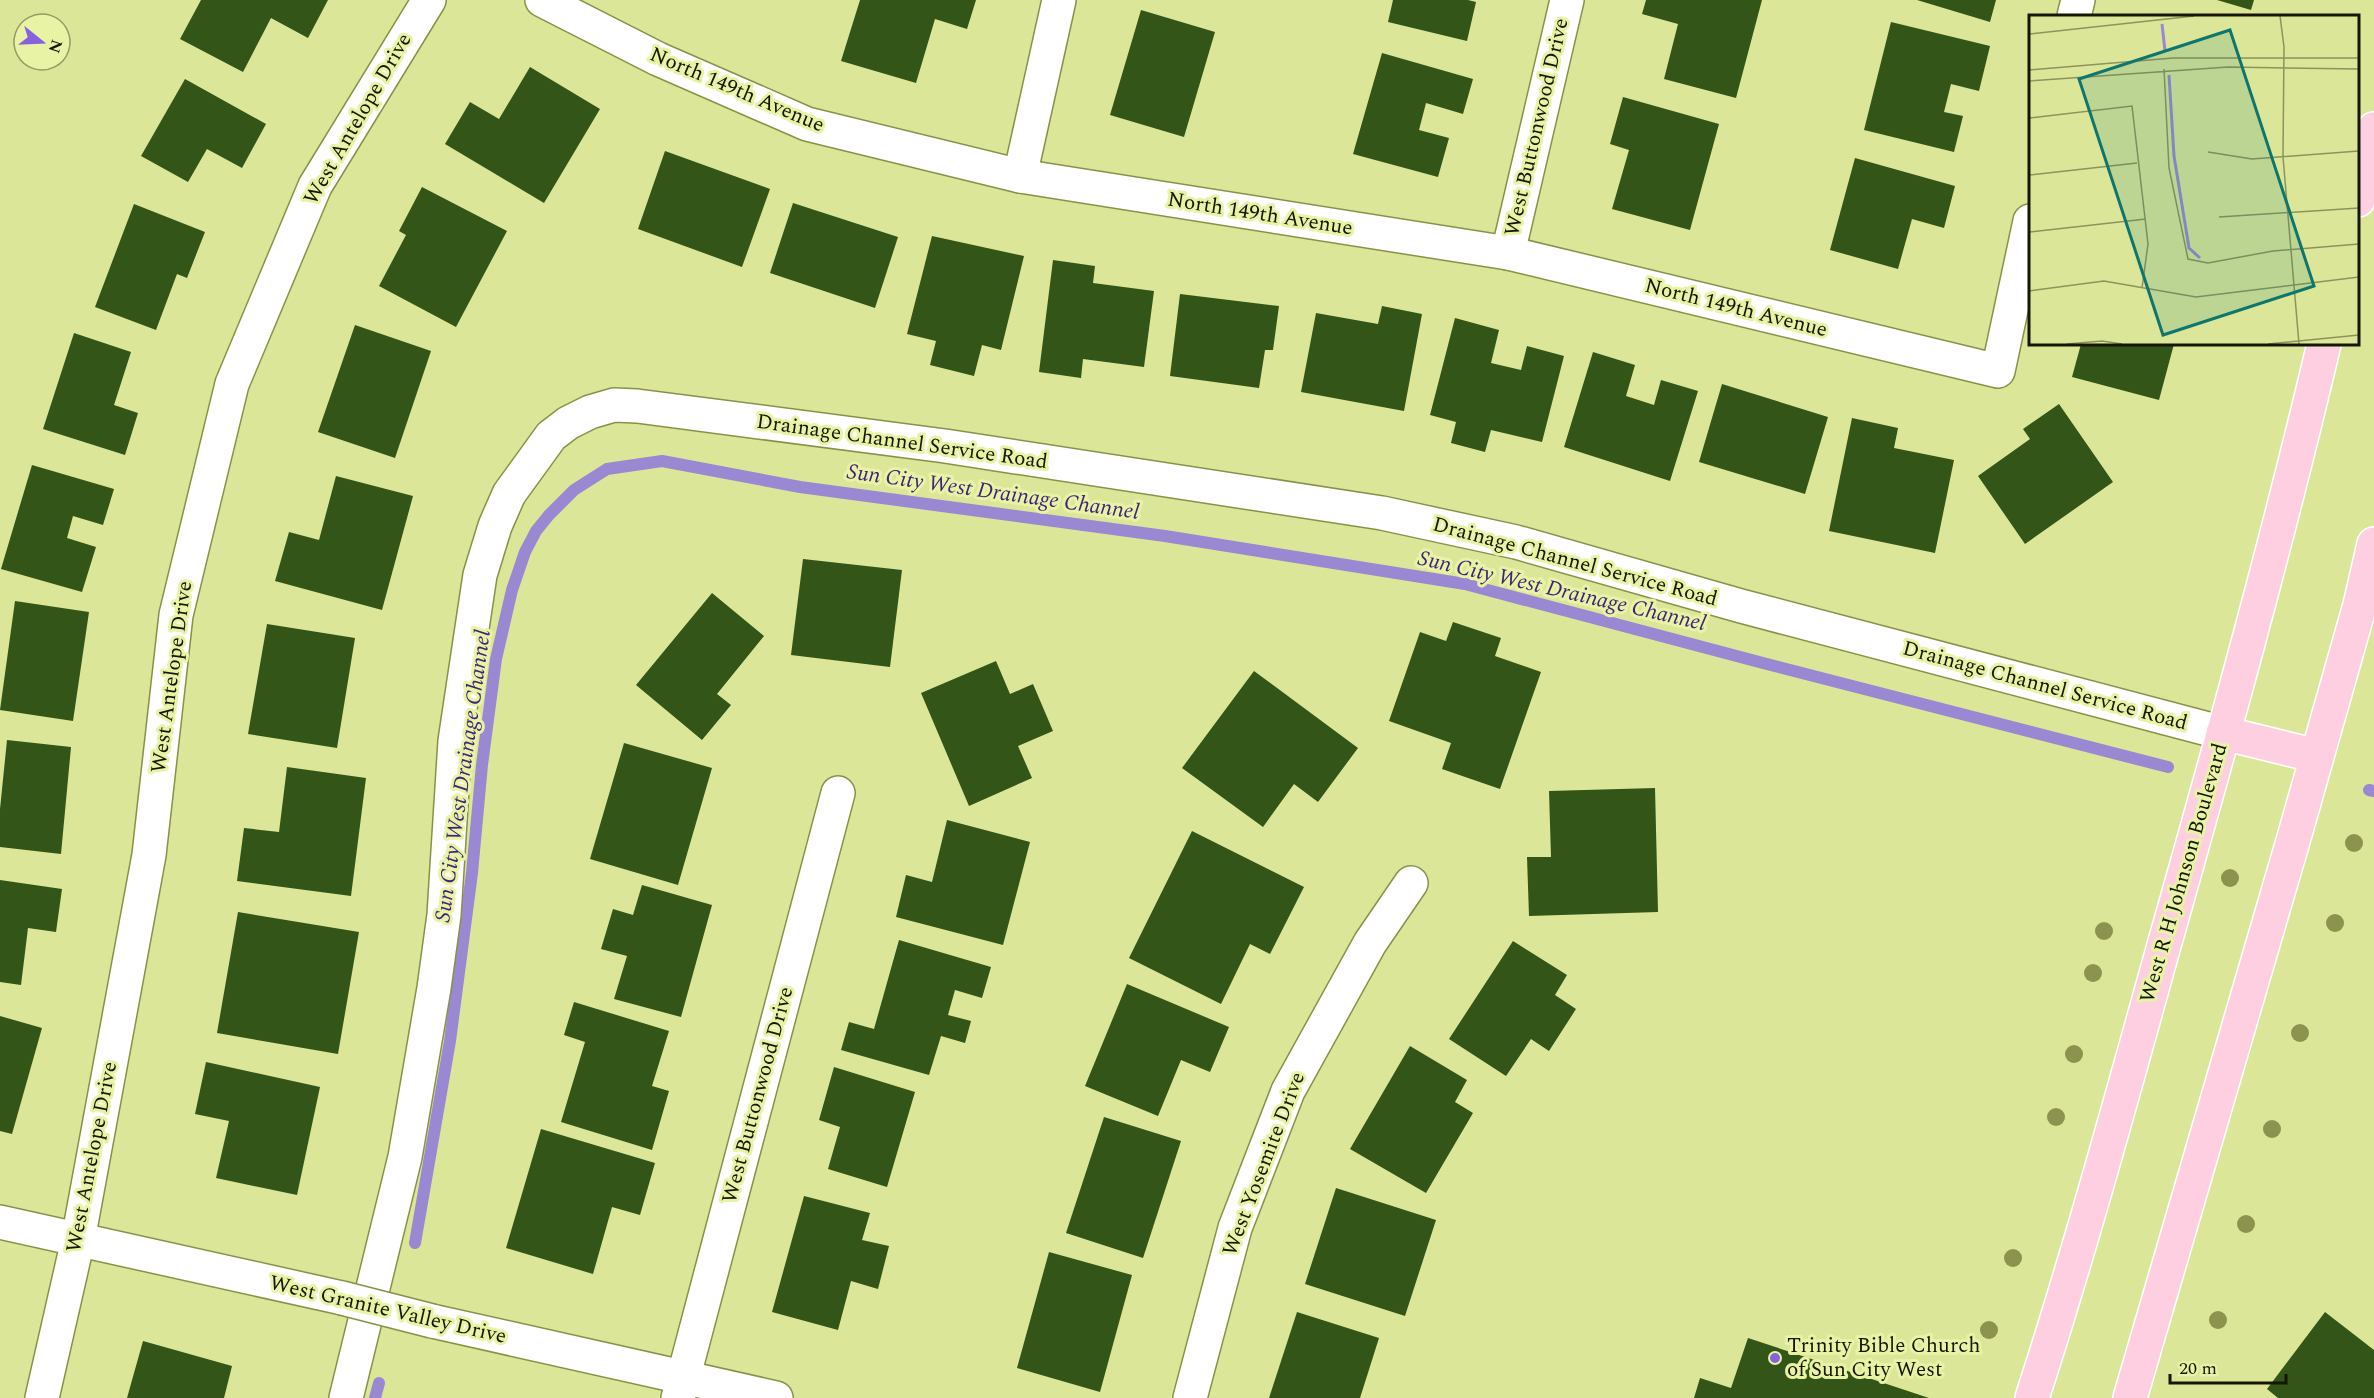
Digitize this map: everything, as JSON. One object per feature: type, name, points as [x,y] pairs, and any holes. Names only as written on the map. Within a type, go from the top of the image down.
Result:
[{"type":"main road","points":[[2359,196],[2374,129]]},
{"type":"main road","name":"West R H Johnson Boulevard","points":[[2031,1398],[2073,1268],[2223,733],[2289,491],[2324,345]]},
{"type":"main road","points":[[2130,1398],[2317,756],[2360,605],[2374,544]]},
{"type":"main road","points":[[2223,733],[2317,756]]},
{"type":"street","name":"West Antelope Drive","points":[[42,1398],[78,1240],[148,855],[176,615],[232,384],[315,186],[429,0]]},
{"type":"street","name":"North 149th Avenue","points":[[542,0],[658,59],[807,124],[1020,176],[1508,253],[1998,371],[2029,229]]},
{"type":"street","points":[[1020,176],[1059,0]]},
{"type":"street","name":"West Buttonwood Drive","points":[[1508,253],[1567,0]]},
{"type":"street","points":[[2074,15],[2078,0]]},
{"type":"street","name":"Drainage Channel Service Road","points":[[346,1398],[405,1157],[432,998],[444,915],[455,741],[480,575],[495,526],[509,494],[551,436],[568,423],[590,412],[614,405],[661,409],[957,448],[1382,513],[1516,542],[1741,606],[2223,733]]},
{"type":"street","name":"West Buttonwood Drive","points":[[681,1387],[838,793]]},
{"type":"street","name":"West Yosemite Drive","points":[[1190,1398],[1234,1227],[1288,1091],[1370,943],[1411,883]]},
{"type":"street","name":"West Granite Valley Drive","points":[[0,1222],[342,1298],[681,1387],[776,1398]]},
{"type":"building","points":[[201,0],[328,0],[308,38],[271,18],[243,72],[180,39]]},
{"type":"building","points":[[860,0],[976,0],[967,29],[935,19],[916,83],[841,61]]},
{"type":"building","points":[[1393,0],[1468,0],[1476,2],[1467,41],[1388,22]]},
{"type":"building","points":[[1646,0],[1762,0],[1736,98],[1664,79],[1678,24],[1642,14]]},
{"type":"building","points":[[1917,0],[1996,0],[1990,22]]},
{"type":"building","points":[[2217,0],[2254,0],[2251,10]]},
{"type":"building","points":[[1141,10],[1215,32],[1184,137],[1110,115]]},
{"type":"building","points":[[1891,22],[1990,46],[1979,91],[1951,84],[1944,112],[1963,116],[1954,152],[1864,130]]},
{"type":"building","points":[[1382,53],[1473,79],[1463,114],[1426,103],[1419,130],[1449,138],[1438,177],[1353,154]]},
{"type":"building","points":[[530,67],[600,109],[544,203],[445,144],[470,102],[499,119]]},
{"type":"building","points":[[185,79],[266,124],[242,168],[207,149],[188,182],[141,156]]},
{"type":"building","points":[[1623,97],[1719,124],[1690,230],[1612,209],[1629,150],[1610,144]]},
{"type":"building","points":[[665,151],[770,189],[742,267],[638,229]]},
{"type":"building","points":[[1855,158],[1955,186],[1944,228],[1912,219],[1898,269],[1830,250]]},
{"type":"building","points":[[422,187],[507,231],[456,327],[379,286],[406,235],[399,231]]},
{"type":"building","points":[[793,203],[898,237],[875,308],[770,273]]},
{"type":"building","points":[[134,204],[205,232],[187,278],[177,274],[156,330],[95,307]]},
{"type":"building","points":[[932,236],[1024,256],[1001,350],[982,345],[974,376],[930,365],[936,341],[907,334]]},
{"type":"building","points":[[1053,260],[1095,266],[1093,283],[1154,291],[1144,367],[1083,359],[1081,378],[1039,372]]},
{"type":"building","points":[[1180,294],[1279,306],[1273,350],[1265,350],[1259,388],[1170,376]]},
{"type":"building","points":[[1382,306],[1422,314],[1404,411],[1301,392],[1316,313],[1378,324]]},
{"type":"building","points":[[1455,318],[1499,330],[1491,363],[1521,370],[1527,346],[1564,356],[1542,442],[1491,430],[1485,452],[1451,443],[1456,422],[1430,415]]},
{"type":"building","points":[[355,325],[431,351],[395,458],[318,432]]},
{"type":"building","points":[[74,333],[131,352],[114,405],[138,413],[125,455],[43,429]]},
{"type":"building","points":[[2081,345],[2174,345],[2159,400],[2072,377]]},
{"type":"building","points":[[1593,352],[1635,365],[1626,396],[1654,405],[1661,380],[1698,391],[1670,481],[1564,447]]},
{"type":"building","points":[[1722,384],[1828,417],[1805,494],[1699,462]]},
{"type":"building","points":[[2059,404],[2113,482],[2025,544],[1978,476],[2030,439],[2023,429]]},
{"type":"building","points":[[1852,418],[1898,428],[1894,448],[1954,460],[1935,553],[1829,531]]},
{"type":"building","points":[[32,465],[114,489],[103,525],[73,516],[67,538],[96,547],[82,592],[1,569]]},
{"type":"building","points":[[336,476],[413,496],[382,610],[275,581],[289,532],[319,540]]},
{"type":"building","points":[[803,559],[902,570],[890,667],[791,655]]},
{"type":"building","points":[[712,593],[764,636],[717,694],[731,705],[702,740],[636,685]]},
{"type":"building","points":[[15,601],[89,612],[73,721],[0,710]]},
{"type":"building","points":[[1453,622],[1501,638],[1495,656],[1541,672],[1500,789],[1442,769],[1451,743],[1389,721],[1420,632],[1446,641]]},
{"type":"building","points":[[267,624],[355,638],[337,748],[248,734]]},
{"type":"building","points":[[996,661],[1010,694],[1033,684],[1053,731],[1018,746],[1032,778],[969,806],[921,693]]},
{"type":"building","points":[[1254,671],[1358,748],[1318,802],[1294,784],[1263,827],[1182,768]]},
{"type":"building","points":[[7,740],[71,747],[61,854],[0,847],[0,809]]},
{"type":"building","points":[[624,743],[712,768],[678,885],[590,859]]},
{"type":"building","points":[[287,767],[366,778],[351,896],[237,881],[244,828],[279,832]]},
{"type":"building","points":[[1655,788],[1658,912],[1529,916],[1527,857],[1551,857],[1549,791]]},
{"type":"building","points":[[947,820],[1030,842],[1003,945],[896,917],[906,875],[932,882]]},
{"type":"building","points":[[1192,831],[1304,887],[1270,954],[1250,944],[1221,1004],[1129,958]]},
{"type":"building","points":[[0,880],[62,889],[56,932],[28,928],[21,985],[0,982]]},
{"type":"building","points":[[642,885],[712,905],[681,1017],[614,999],[627,956],[601,949],[613,909],[633,915]]},
{"type":"building","points":[[238,912],[359,932],[338,1054],[217,1033]]},
{"type":"building","points":[[899,940],[991,967],[982,998],[955,990],[948,1015],[971,1021],[965,1043],[941,1036],[929,1075],[841,1050],[849,1022],[874,1029]]},
{"type":"building","points":[[1513,941],[1567,975],[1555,995],[1576,1009],[1549,1051],[1531,1039],[1506,1076],[1449,1039]]},
{"type":"building","points":[[1127,984],[1229,1027],[1210,1072],[1181,1060],[1158,1116],[1085,1086]]},
{"type":"building","points":[[574,1002],[669,1031],[652,1086],[669,1091],[652,1150],[561,1122],[585,1042],[564,1035]]},
{"type":"building","points":[[0,1016],[42,1028],[12,1134],[0,1131]]},
{"type":"building","points":[[1410,1046],[1467,1080],[1455,1102],[1473,1113],[1426,1193],[1350,1149]]},
{"type":"building","points":[[206,1062],[320,1087],[297,1195],[216,1178],[229,1121],[195,1114]]},
{"type":"building","points":[[834,1067],[915,1092],[887,1187],[828,1169],[840,1127],[819,1120]]},
{"type":"building","points":[[1104,1117],[1181,1141],[1143,1258],[1066,1233]]},
{"type":"building","points":[[541,1129],[655,1163],[640,1215],[612,1207],[593,1274],[506,1248]]},
{"type":"building","points":[[1336,1188],[1436,1220],[1405,1316],[1305,1284]]},
{"type":"building","points":[[804,1196],[870,1213],[862,1240],[889,1246],[878,1289],[851,1281],[838,1330],[772,1312]]},
{"type":"building","points":[[1049,1252],[1132,1275],[1100,1392],[1017,1368]]},
{"type":"building","points":[[1297,1312],[1379,1338],[1360,1398],[1269,1398]]},
{"type":"building","points":[[2325,1312],[2374,1350],[2374,1398],[2278,1398],[2267,1389]]},
{"type":"building","name":"Trinity Bible Church of Sun City West","points":[[1748,1338],[1929,1398],[1694,1398],[1700,1378],[1731,1388]]},
{"type":"building","points":[[143,1341],[232,1366],[224,1398],[127,1398]]},
{"type":"waterway","name":"Sun City West Drainage Channel","points":[[415,1243],[450,1041],[496,659],[512,590],[525,552],[536,531],[574,490],[607,469],[662,461],[800,487],[1165,536],[1465,584],[2168,767]]},
{"type":"waterway","points":[[2369,790],[2374,791]]},
{"type":"waterway","name":"Sun City West Drainage Channel","points":[[375,1398],[379,1383]]},
{"type":"place","name":"Trinity Bible Church of Sun City West","points":[[1775,1358]]}]
